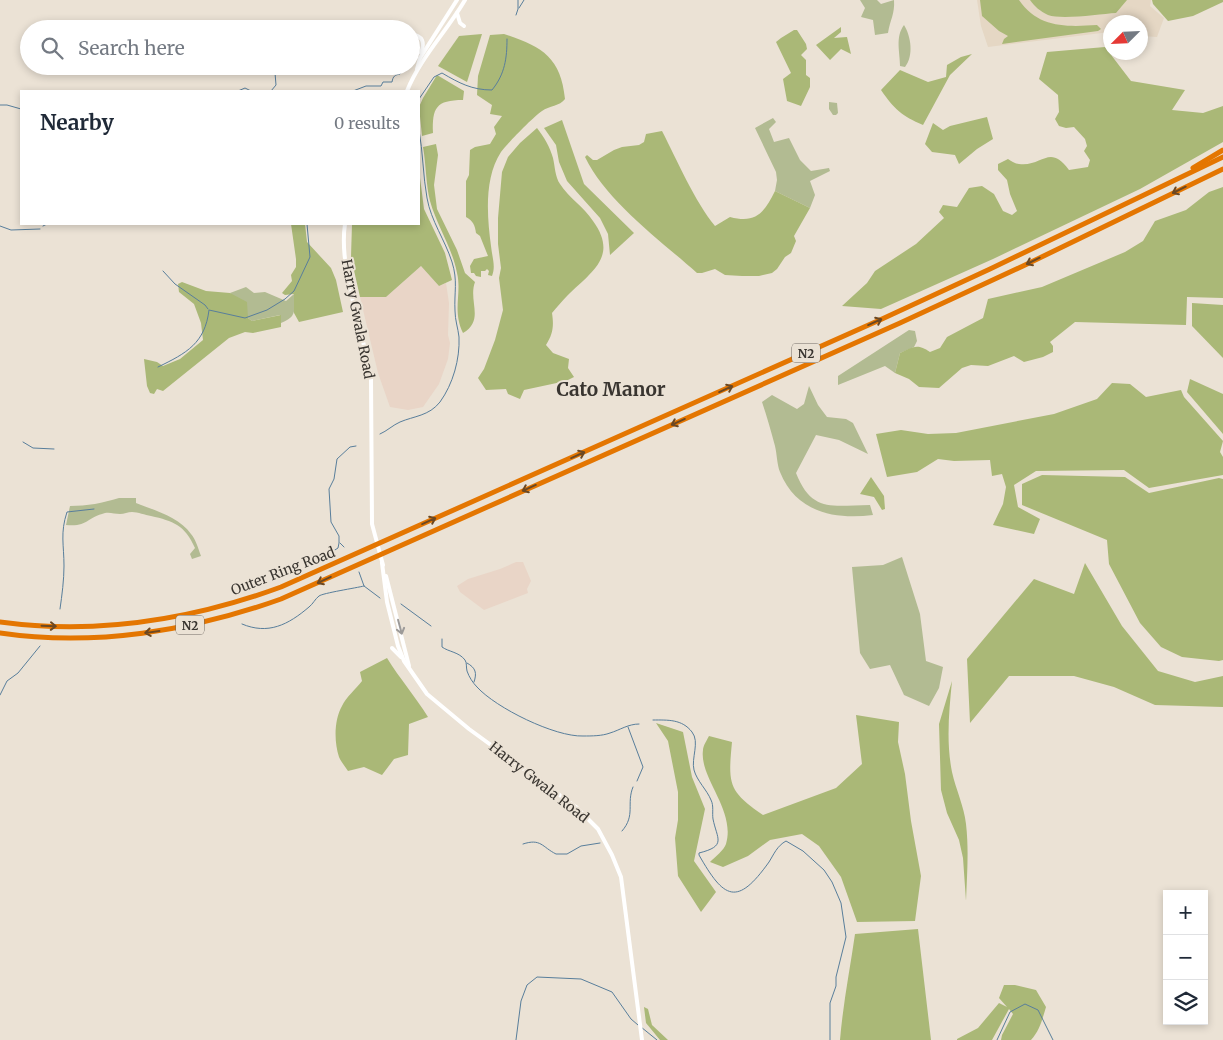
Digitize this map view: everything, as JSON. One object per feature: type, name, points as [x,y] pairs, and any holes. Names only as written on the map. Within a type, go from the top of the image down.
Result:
[{"type":"highway","points":[[1174,180],[1223,150]]},
{"type":"highway","name":"N2","points":[[1174,180],[1223,157]]},
{"type":"highway","name":"N2","points":[[0,633],[51,637],[99,637],[147,632],[233,615],[281,599],[909,319],[1223,169]]},
{"type":"highway","name":"Outer Ring Road","points":[[0,622],[54,626],[106,626],[191,614],[251,598],[281,587],[882,319],[1174,180]]},
{"type":"main road","points":[[420,58],[457,0]]},
{"type":"main road","points":[[420,68],[464,0]]},
{"type":"main road","points":[[457,13],[460,23],[464,26]]},
{"type":"main road","points":[[420,37],[424,44],[420,58]]},
{"type":"main road","points":[[408,90],[415,75]]},
{"type":"main road","name":"Harry Gwala Road","points":[[345,225],[346,264],[368,356],[371,379],[372,524],[410,668]]},
{"type":"main road","name":"Harry Gwala Road","points":[[382,563],[387,602],[398,646],[404,661],[427,694],[448,712],[576,807],[598,829],[621,877],[642,1040]]},
{"type":"main road","points":[[392,648],[404,661]]},
{"type":"shaded area","points":[[977,0],[1151,0],[1150,6],[1164,18],[1157,37],[1148,36],[1148,15],[1103,15],[1103,33],[988,47],[981,26]]},
{"type":"shaded area","points":[[421,266],[439,286],[446,283],[449,303],[448,335],[450,343],[448,359],[439,384],[423,407],[408,410],[390,407],[378,373],[360,297],[386,297]]},
{"type":"shaded area","points":[[516,562],[523,562],[531,581],[527,589],[528,593],[484,610],[460,592],[457,586],[468,579]]},
{"type":"green space","points":[[860,0],[877,0],[881,4],[894,0],[888,33],[875,35],[873,20],[861,17],[865,8]]},
{"type":"green space","points":[[980,0],[1019,0],[1035,16],[1044,21],[1074,26],[1097,25],[1101,29],[1098,31],[1002,44],[1008,36],[999,31],[982,16]]},
{"type":"green space","points":[[1030,0],[1127,0],[1116,13],[1062,17],[1048,15],[1038,9]]},
{"type":"green space","points":[[1152,0],[1223,0],[1223,2],[1193,16],[1168,21],[1153,4]]},
{"type":"green space","points":[[904,25],[910,46],[910,57],[905,67],[900,66],[899,45],[901,30]]},
{"type":"green space","points":[[841,27],[841,32],[834,38],[847,37],[851,54],[841,49],[830,60],[816,45]]},
{"type":"green space","points":[[797,30],[806,44],[807,49],[801,55],[806,60],[806,75],[810,78],[810,87],[801,106],[787,101],[783,79],[791,73],[776,42]]},
{"type":"green space","points":[[482,34],[467,82],[438,66],[459,36]]},
{"type":"green space","points":[[504,34],[529,43],[547,55],[559,73],[565,99],[542,111],[533,119],[504,148],[496,162],[489,185],[488,198],[488,222],[494,269],[492,276],[488,275],[489,271],[487,269],[481,271],[481,277],[471,273],[470,266],[474,259],[488,256],[480,236],[466,217],[466,181],[469,175],[470,150],[490,144],[496,134],[494,127],[502,116],[490,114],[492,105],[477,95],[478,76],[490,35]]},
{"type":"green space","points":[[1103,47],[1103,60],[1115,60],[1131,81],[1185,90],[1172,110],[1203,113],[1223,106],[1223,142],[1140,189],[993,259],[881,309],[842,306],[867,283],[875,271],[916,244],[944,218],[939,212],[943,205],[957,207],[969,188],[982,186],[994,194],[1003,211],[1012,215],[1017,211],[1007,180],[998,170],[998,164],[1008,159],[1018,164],[1027,164],[1051,157],[1062,162],[1069,170],[1088,167],[1090,160],[1084,151],[1087,146],[1085,139],[1074,127],[1066,128],[1059,126],[1055,119],[1059,112],[1058,95],[1039,79],[1047,52]]},
{"type":"green space","points":[[972,54],[950,75],[923,125],[899,111],[881,90],[900,70],[928,82],[946,77],[947,65],[961,57]]},
{"type":"green space","points":[[437,75],[464,91],[463,100],[454,100],[441,104],[438,107],[433,117],[433,133],[422,136],[420,105]]},
{"type":"green space","points":[[829,102],[837,103],[838,113],[836,115],[833,115],[829,109]]},
{"type":"green space","points":[[987,117],[993,139],[959,164],[955,155],[932,152],[925,144],[933,123],[943,130],[950,126]]},
{"type":"green space","points":[[773,118],[776,122],[769,129],[774,142],[789,138],[800,160],[811,171],[829,168],[830,171],[810,181],[815,195],[810,208],[775,191],[776,172],[755,128]]},
{"type":"green space","points":[[562,120],[584,184],[634,233],[610,255],[608,234],[600,218],[567,181],[559,162],[556,145],[544,128]]},
{"type":"green space","points":[[537,128],[550,150],[558,181],[593,221],[600,234],[603,254],[593,271],[552,313],[552,330],[546,345],[553,353],[569,359],[568,368],[574,377],[566,381],[524,390],[520,399],[508,394],[506,389],[486,390],[478,378],[484,369],[495,340],[503,310],[499,278],[501,268],[498,244],[502,172],[508,157]]},
{"type":"green space","points":[[662,131],[693,193],[715,226],[730,217],[739,219],[753,218],[763,211],[775,191],[810,208],[794,236],[796,241],[791,253],[785,257],[777,269],[772,273],[759,276],[725,275],[715,269],[697,273],[620,204],[594,173],[585,157],[587,155],[593,160],[597,160],[622,147],[639,145],[644,142],[646,134]]},
{"type":"green space","points":[[436,144],[438,155],[434,185],[437,209],[457,250],[465,273],[475,282],[473,296],[475,316],[470,328],[463,333],[458,317],[458,281],[455,263],[433,210],[428,188],[423,147]]},
{"type":"green space","points":[[420,178],[424,209],[445,253],[452,280],[439,286],[421,266],[386,297],[360,297],[351,257],[352,225],[420,225]]},
{"type":"green space","points":[[1223,187],[1223,298],[1187,297],[1186,325],[1075,322],[1050,342],[1053,346],[1053,352],[1043,357],[1024,362],[1014,356],[988,366],[971,365],[962,368],[939,388],[919,387],[909,379],[895,373],[900,353],[915,347],[930,352],[940,348],[947,337],[983,318],[988,299],[1042,287],[1125,252],[1143,241],[1155,221],[1186,210],[1209,192]]},
{"type":"green space","points":[[291,225],[305,225],[307,242],[331,268],[336,280],[343,312],[299,322],[294,313],[294,294],[285,295],[282,293],[292,281],[291,275],[296,267]]},
{"type":"green space","points":[[182,282],[206,291],[230,293],[247,302],[248,318],[252,321],[281,315],[281,327],[253,333],[245,332],[229,338],[163,391],[157,389],[154,394],[150,393],[147,386],[144,359],[157,362],[163,366],[180,359],[203,340],[201,323],[194,304],[179,292],[178,284]]},
{"type":"green space","points":[[246,287],[254,293],[265,292],[286,301],[294,294],[293,315],[281,323],[280,315],[252,321],[230,293]]},
{"type":"green space","points":[[1192,303],[1223,305],[1223,358],[1192,326]]},
{"type":"green space","points":[[909,330],[915,331],[917,341],[914,347],[900,353],[895,373],[885,366],[838,385],[838,376]]},
{"type":"green space","points":[[1190,379],[1223,394],[1223,434],[1187,392]]},
{"type":"green space","points":[[1112,383],[1130,384],[1146,397],[1181,390],[1184,397],[1223,441],[1220,452],[1223,457],[1223,475],[1149,488],[1124,470],[1036,471],[1014,485],[1018,507],[1040,519],[1034,534],[993,525],[1003,504],[1006,487],[1002,474],[992,476],[990,460],[954,461],[938,459],[917,472],[887,477],[876,434],[901,430],[928,434],[956,433],[1054,414],[1097,399]]},
{"type":"green space","points":[[809,386],[818,405],[827,417],[846,419],[853,423],[868,454],[839,440],[816,435],[796,473],[802,486],[817,501],[835,506],[870,505],[873,515],[844,516],[831,514],[806,505],[787,486],[780,472],[775,446],[762,402],[772,395],[797,409],[804,404]]},
{"type":"green space","points":[[1042,475],[1125,477],[1149,493],[1219,478],[1223,479],[1223,660],[1182,657],[1161,647],[1140,623],[1109,564],[1107,540],[1022,505],[1022,484]]},
{"type":"green space","points":[[871,477],[884,496],[885,509],[882,510],[874,497],[860,494]]},
{"type":"green space","points":[[119,498],[136,498],[136,503],[180,523],[193,536],[201,556],[192,559],[190,554],[195,548],[187,534],[178,525],[139,513],[105,513],[79,525],[66,525],[70,506],[95,504]]},
{"type":"green space","points":[[902,557],[920,614],[926,661],[943,667],[939,688],[929,706],[904,695],[890,665],[870,669],[860,653],[852,567],[883,565]]},
{"type":"green space","points":[[1085,563],[1122,626],[1158,671],[1195,682],[1223,676],[1223,707],[1155,705],[1114,687],[1074,676],[1009,676],[970,723],[967,659],[1034,579],[1074,594]]},
{"type":"green space","points":[[387,658],[428,717],[409,724],[408,755],[394,759],[382,775],[364,767],[348,771],[339,757],[336,745],[336,724],[339,712],[346,699],[362,681],[360,672]]},
{"type":"green space","points":[[952,681],[949,749],[952,772],[966,824],[968,853],[966,901],[963,858],[959,840],[947,813],[941,790],[939,724]]},
{"type":"green space","points":[[856,715],[899,722],[898,742],[921,876],[915,921],[857,922],[841,877],[819,846],[802,834],[770,840],[748,856],[723,867],[710,862],[725,846],[728,831],[722,807],[703,761],[703,748],[709,736],[732,742],[730,768],[733,785],[751,807],[763,815],[836,788],[862,764]]},
{"type":"green space","points":[[656,723],[683,732],[692,777],[705,809],[694,861],[716,892],[701,912],[678,876],[675,838],[678,820],[678,792],[668,741]]},
{"type":"green space","points":[[918,929],[931,1040],[840,1040],[855,934]]},
{"type":"green space","points":[[1004,985],[1015,985],[1036,990],[1046,1007],[1039,1029],[1031,1040],[1001,1040],[1013,1014],[1009,1009],[992,1040],[957,1040],[978,1028],[999,1003],[1007,1007],[999,998]]},
{"type":"green space","points":[[644,1007],[648,1009],[652,1025],[668,1040],[660,1040],[646,1023]]},
{"type":"waterway","points":[[516,15],[518,0]]},
{"type":"waterway","points":[[519,8],[524,0]]},
{"type":"waterway","points":[[420,98],[434,77],[442,73],[466,85],[478,89],[492,90],[500,78],[504,66],[507,39]]},
{"type":"waterway","points":[[272,90],[276,85],[275,75]]},
{"type":"waterway","points":[[356,90],[366,86],[381,86],[383,82],[392,82],[396,75]]},
{"type":"waterway","points":[[240,90],[245,88],[249,90]]},
{"type":"waterway","points":[[0,105],[20,109]]},
{"type":"waterway","points":[[380,434],[397,423],[426,413],[436,407],[449,387],[455,371],[458,354],[459,337],[455,314],[454,269],[429,206],[420,138]]},
{"type":"waterway","points":[[158,367],[178,357],[193,346],[203,331],[209,310],[245,318],[267,310],[294,291],[310,257],[307,225]]},
{"type":"waterway","points":[[0,226],[11,230],[40,229]]},
{"type":"waterway","points":[[163,271],[175,284],[208,309]]},
{"type":"waterway","points":[[23,442],[33,448],[54,449]]},
{"type":"waterway","points":[[308,567],[338,548],[339,536],[331,522],[329,489],[334,479],[337,459],[350,447],[356,446]]},
{"type":"waterway","points":[[60,609],[64,571],[63,533],[67,512],[94,509]]},
{"type":"waterway","points":[[340,543],[344,547]]},
{"type":"waterway","points":[[359,572],[364,586],[380,598]]},
{"type":"waterway","points":[[242,624],[260,629],[277,626],[293,619],[310,606],[319,596],[364,586]]},
{"type":"waterway","points":[[401,604],[431,626]]},
{"type":"waterway","points":[[442,639],[442,647],[460,655],[465,660],[470,678],[486,695],[527,720],[557,732],[583,736],[607,734],[639,724]]},
{"type":"waterway","points":[[0,695],[7,681],[18,673],[40,646]]},
{"type":"waterway","points":[[467,663],[475,671],[474,682]]},
{"type":"waterway","points":[[653,720],[679,722],[688,728],[694,736],[694,770],[712,802],[713,819],[718,837],[714,848],[699,853],[699,855],[716,881],[731,892],[739,891],[748,886],[758,876],[778,848],[786,841],[803,851],[824,870],[832,882],[841,903],[846,937],[836,977],[836,986],[830,1003],[830,1040]]},
{"type":"waterway","points":[[628,727],[643,767],[637,781]]},
{"type":"waterway","points":[[622,831],[629,820],[630,799],[633,787]]},
{"type":"waterway","points":[[523,844],[534,842],[541,844],[556,854],[567,854],[581,846],[600,843]]},
{"type":"waterway","points":[[516,1040],[521,1001],[527,985],[537,977],[581,979],[612,992],[631,1019],[638,1025]]},
{"type":"waterway","points":[[997,1040],[1010,1012],[1025,1004],[1038,1010],[1053,1040]]},
{"type":"waterway","points":[[641,1027],[657,1040]]},
{"type":"district","name":"Cato Manor","points":[[611,389]]}]
